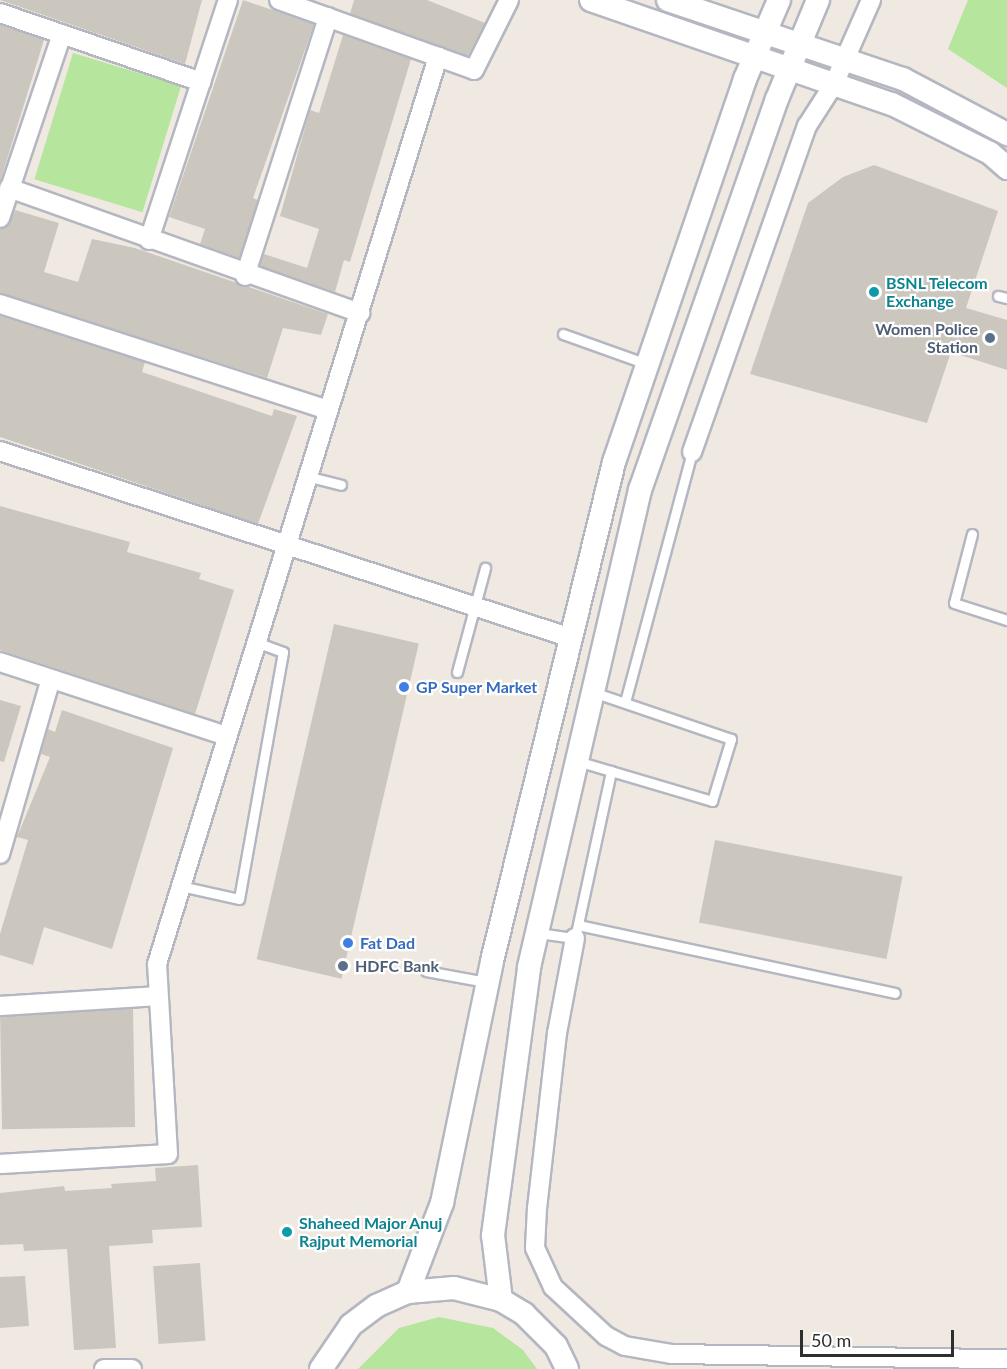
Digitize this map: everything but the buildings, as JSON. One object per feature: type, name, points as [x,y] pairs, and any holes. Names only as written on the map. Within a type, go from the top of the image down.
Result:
[{"type":"street","points":[[149,240],[228,0]]},
{"type":"street","points":[[279,0],[474,69],[509,0]]},
{"type":"street","points":[[591,0],[892,104],[990,153],[1007,168]]},
{"type":"street","points":[[668,0],[903,79],[1007,134]]},
{"type":"street","points":[[408,1292],[442,1203],[488,982],[614,462],[754,56],[779,0]]},
{"type":"street","points":[[501,1300],[493,1235],[537,933],[640,490],[790,69],[818,0]]},
{"type":"street","points":[[692,452],[807,126],[834,84],[871,0]]},
{"type":"street","points":[[0,13],[202,82]]},
{"type":"street","points":[[245,276],[328,16]]},
{"type":"street","points":[[0,218],[62,34]]},
{"type":"street","points":[[0,1164],[168,1154],[157,964],[326,409],[360,313],[438,57]]},
{"type":"street","points":[[9,188],[245,276],[360,313]]},
{"type":"street","points":[[0,304],[326,409]]},
{"type":"street","points":[[0,451],[571,638]]},
{"type":"street","points":[[0,662],[227,736]]},
{"type":"street","points":[[0,850],[51,679]]},
{"type":"street","points":[[576,932],[557,1033],[537,1208],[535,1248],[553,1287],[606,1336],[625,1346],[672,1354],[1007,1359]]},
{"type":"street","points":[[0,1006],[158,996]]},
{"type":"street","points":[[321,1369],[351,1325],[376,1306],[408,1292],[454,1288],[501,1300],[542,1330],[571,1367]]},
{"type":"street","points":[[104,1369],[132,1369]]},
{"type":"lane","points":[[563,334],[647,364]]},
{"type":"lane","points":[[625,702],[692,452]]},
{"type":"lane","points":[[306,476],[340,485]]},
{"type":"lane","points":[[972,534],[954,603],[1007,620]]},
{"type":"lane","points":[[457,672],[472,606],[485,568]]},
{"type":"lane","points":[[181,886],[239,899],[283,652],[256,642]]},
{"type":"lane","points":[[577,761],[712,801],[731,739],[593,692]]},
{"type":"lane","points":[[576,932],[611,771]]},
{"type":"lane","points":[[537,933],[576,932],[895,993]]},
{"type":"lane","points":[[426,971],[488,982]]},
{"type":"green space","points":[[968,0],[1007,0],[1007,88],[948,49]]},
{"type":"green space","points":[[73,53],[181,86],[142,212],[34,179]]},
{"type":"green space","points":[[439,1317],[493,1328],[523,1350],[537,1369],[358,1369],[399,1328]]},
{"type":"place","name":"BSNL Telecom Exchange","points":[[874,292]]},
{"type":"place","name":"Women Police Station","points":[[990,338]]},
{"type":"place","name":"GP Super Market","points":[[404,687]]},
{"type":"place","name":"Fat Dad","points":[[348,943]]},
{"type":"place","name":"HDFC Bank","points":[[343,966]]},
{"type":"place","name":"Shaheed Major Anuj Rajput Memorial","points":[[287,1232]]}]
